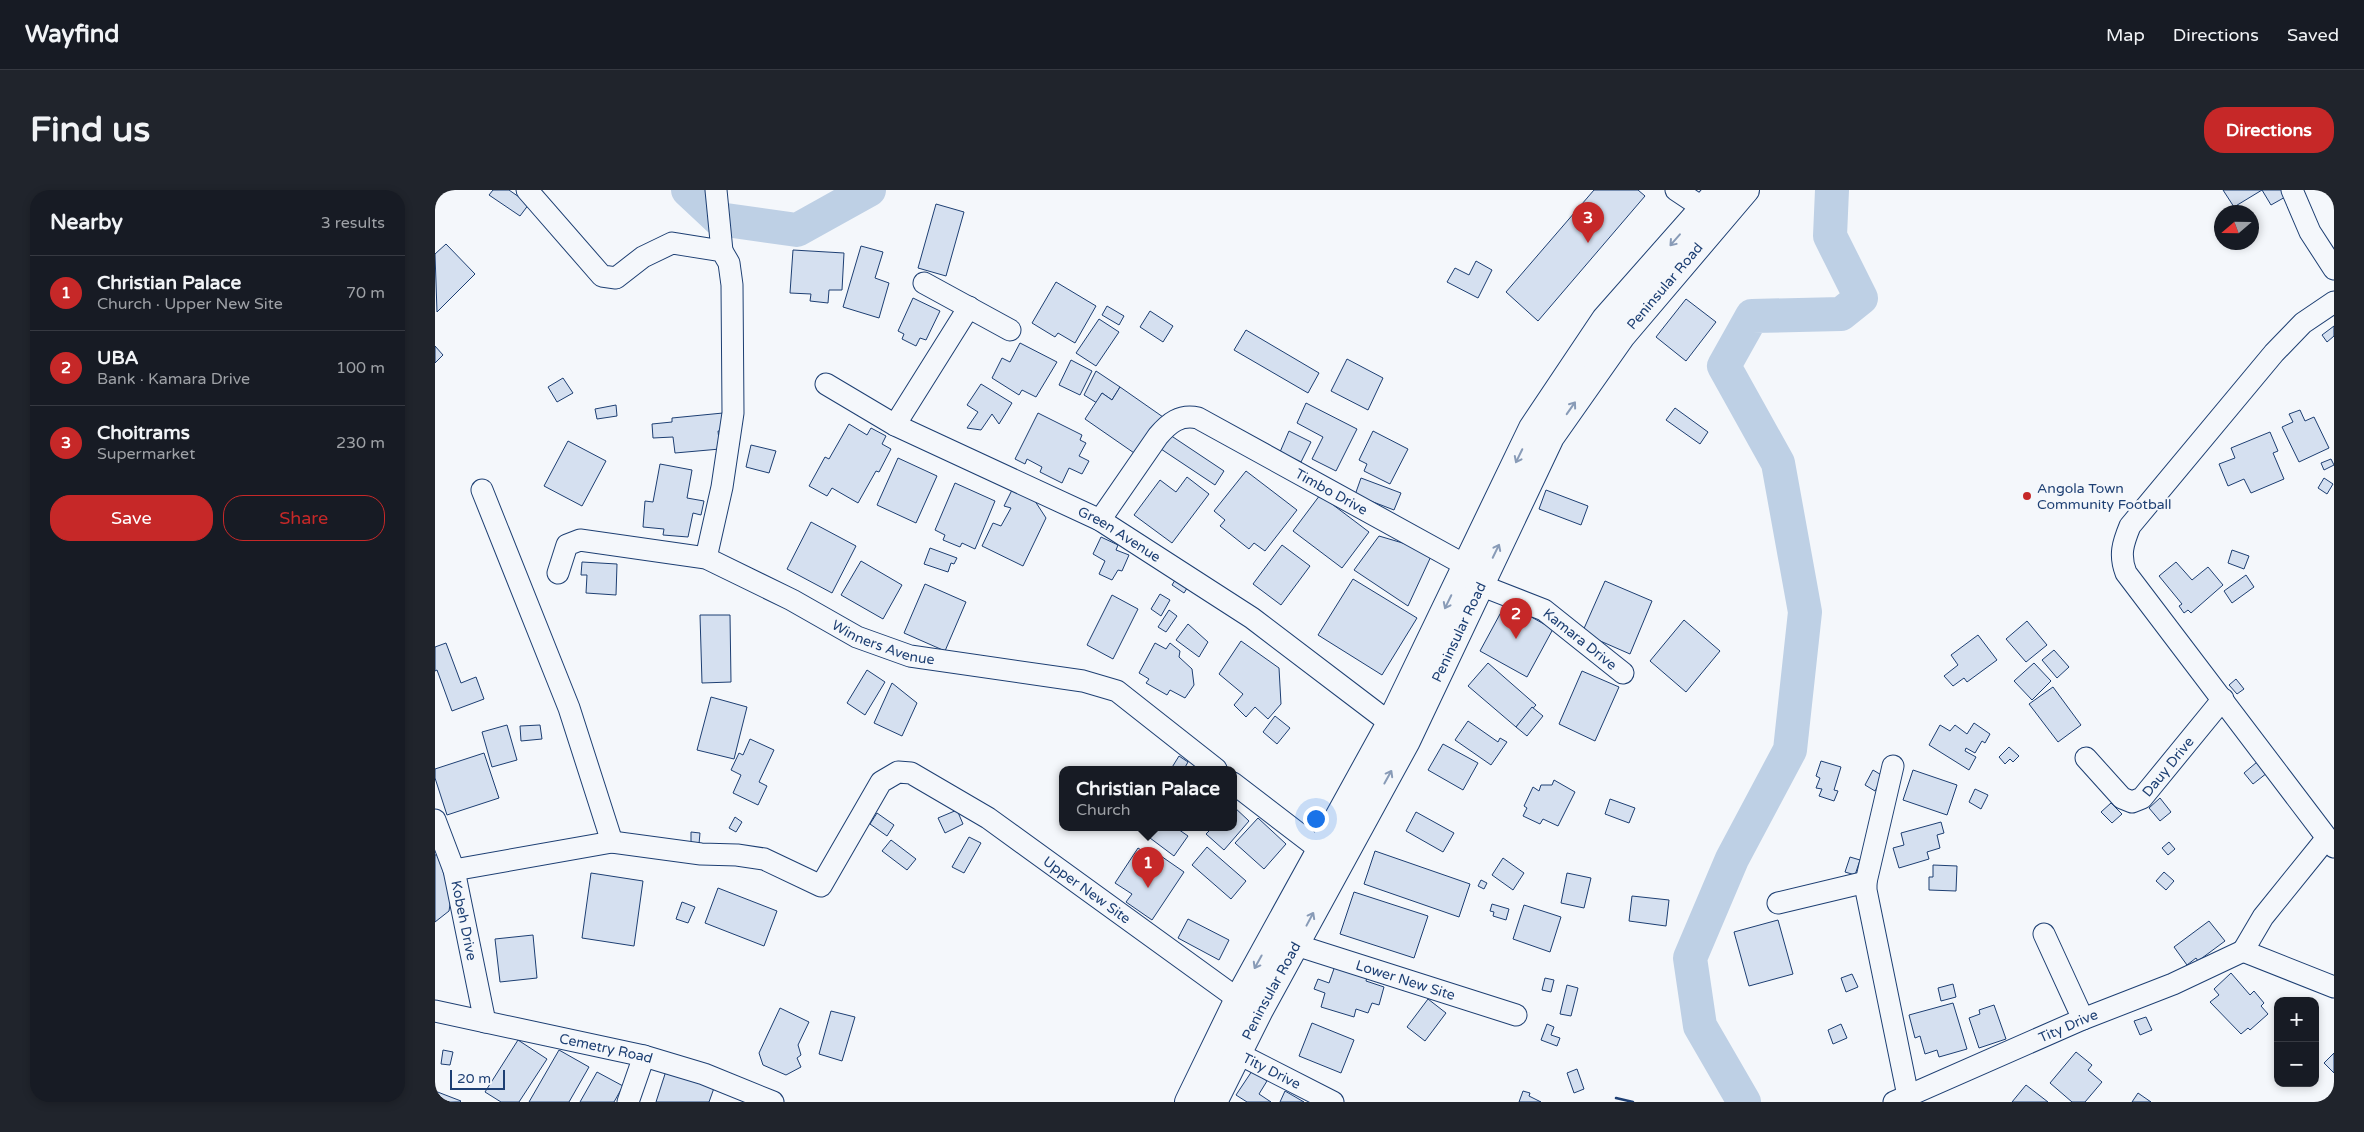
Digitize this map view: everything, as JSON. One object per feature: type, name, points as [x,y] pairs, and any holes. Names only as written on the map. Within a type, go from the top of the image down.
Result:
[{"type":"main road","name":"Peninsular Road","points":[[1214,1102],[1237,1053],[1249,1004],[1296,945],[1329,858],[1389,723],[1551,436],[1622,336],[1747,190]]},
{"type":"main road","name":"Peninsular Road","points":[[1188,1102],[1249,1004],[1329,858],[1407,741],[1532,428],[1605,319],[1711,199]]},
{"type":"street","points":[[527,190],[602,276],[616,278],[643,257],[672,243],[722,243]]},
{"type":"street","points":[[1676,190],[1711,199]]},
{"type":"street","points":[[2292,190],[2310,232],[2334,269]]},
{"type":"street","points":[[706,558],[722,487],[733,413],[732,285],[729,264],[722,243],[717,196]]},
{"type":"street","points":[[924,283],[1010,330]]},
{"type":"street","points":[[2334,302],[2303,323],[2274,353],[2131,526],[2122,544],[2122,560],[2126,573],[2330,843],[2263,917],[2243,951],[2334,986]]},
{"type":"street","points":[[895,425],[969,308]]},
{"type":"street","name":"Green Avenue","points":[[826,384],[895,425],[1100,520],[1252,618],[1389,723]]},
{"type":"street","name":"Timbo Drive","points":[[1100,520],[1169,424],[1188,416],[1198,418],[1473,575]]},
{"type":"street","points":[[454,870],[612,842],[569,708],[482,490]]},
{"type":"street","name":"Winners Avenue","points":[[558,572],[567,545],[580,540],[706,558],[792,600],[857,637],[910,656],[1083,681],[1117,691],[1213,766]]},
{"type":"street","name":"Kamara Drive","points":[[1473,575],[1543,610],[1623,673]]},
{"type":"street","name":"Dauy Drive","points":[[2087,758],[2122,798],[2132,802],[2142,798],[2223,699]]},
{"type":"street","points":[[1893,766],[1865,882],[1901,1099]]},
{"type":"street","name":"Upper New Site","points":[[612,842],[701,854],[737,855],[765,859],[821,886],[881,782],[898,772],[911,773],[988,818],[1249,1004]]},
{"type":"street","points":[[1237,786],[1329,858]]},
{"type":"street","name":"Kobeh Drive","points":[[435,820],[454,870],[485,1022]]},
{"type":"street","points":[[1778,903],[1865,882]]},
{"type":"street","points":[[2045,934],[2083,1019]]},
{"type":"street","name":"Lower New Site","points":[[1296,945],[1516,1015]]},
{"type":"street","name":"Tity Drive","points":[[1901,1099],[2083,1019],[2173,984],[2243,951]]},
{"type":"street","name":"Cemetry Road","points":[[435,1011],[645,1056],[704,1074],[773,1102]]},
{"type":"street","name":"Tity Drive","points":[[1237,1053],[1333,1102]]},
{"type":"street","points":[[628,1102],[645,1056]]},
{"type":"building","points":[[493,190],[509,190],[529,204],[520,216],[489,195]]},
{"type":"building","points":[[1594,190],[1638,190],[1645,196],[1538,321],[1506,292]]},
{"type":"building","points":[[2223,190],[2262,190],[2237,205],[2233,205]]},
{"type":"building","points":[[2262,190],[2284,190],[2287,196],[2271,205]]},
{"type":"building","points":[[936,204],[964,212],[946,276],[918,268]]},
{"type":"building","points":[[446,244],[475,274],[437,312],[435,254]]},
{"type":"building","points":[[861,246],[883,252],[875,278],[889,283],[879,318],[843,307]]},
{"type":"building","points":[[793,250],[844,253],[842,290],[829,290],[828,303],[810,301],[811,294],[790,293]]},
{"type":"building","points":[[1476,261],[1492,270],[1478,298],[1447,282],[1455,268],[1469,275]]},
{"type":"building","points":[[1056,282],[1096,306],[1075,343],[1058,333],[1055,337],[1032,323]]},
{"type":"building","points":[[913,298],[940,311],[926,340],[920,338],[916,346],[902,339],[904,334],[898,331]]},
{"type":"building","points":[[1686,299],[1716,322],[1686,361],[1656,337]]},
{"type":"building","points":[[1107,306],[1124,316],[1119,325],[1102,315]]},
{"type":"building","points":[[1150,311],[1173,326],[1163,342],[1140,327]]},
{"type":"building","points":[[1099,319],[1119,332],[1096,366],[1076,353]]},
{"type":"building","points":[[2334,326],[2334,336],[2327,342],[2322,335]]},
{"type":"building","points":[[1246,330],[1319,373],[1308,393],[1234,350]]},
{"type":"building","points":[[1020,343],[1057,362],[1036,397],[1022,390],[1019,395],[992,378],[1002,358],[1010,362]]},
{"type":"building","points":[[435,346],[443,355],[435,363]]},
{"type":"building","points":[[1347,359],[1383,378],[1368,410],[1331,391]]},
{"type":"building","points":[[1071,360],[1092,371],[1080,395],[1059,385]]},
{"type":"building","points":[[1096,371],[1120,387],[1112,400],[1102,393],[1097,403],[1084,395]]},
{"type":"building","points":[[563,378],[573,393],[557,402],[548,387]]},
{"type":"building","points":[[981,384],[1012,403],[999,424],[992,414],[981,430],[967,428],[978,412],[967,405]]},
{"type":"building","points":[[1120,387],[1163,417],[1137,455],[1085,419],[1102,393],[1112,400]]},
{"type":"building","points":[[1306,403],[1357,429],[1336,471],[1312,459],[1323,437],[1297,423]]},
{"type":"building","points":[[616,405],[617,416],[597,419],[595,409]]},
{"type":"building","points":[[1675,408],[1708,432],[1700,444],[1666,420]]},
{"type":"building","points":[[2300,410],[2305,421],[2314,417],[2329,448],[2299,462],[2282,427],[2293,422],[2289,414]]},
{"type":"building","points":[[723,413],[725,431],[718,431],[720,449],[675,453],[673,437],[653,438],[652,424],[672,422],[672,418]]},
{"type":"building","points":[[1038,413],[1082,435],[1080,440],[1086,443],[1079,456],[1089,461],[1082,474],[1069,468],[1062,483],[1040,472],[1042,467],[1027,459],[1025,464],[1015,459]]},
{"type":"building","points":[[849,424],[867,435],[871,428],[886,436],[882,444],[891,449],[879,472],[876,471],[858,503],[832,488],[827,496],[809,486],[825,457],[829,459]]},
{"type":"building","points":[[1289,431],[1311,442],[1301,462],[1280,452]]},
{"type":"building","points":[[1373,431],[1408,449],[1390,484],[1364,471],[1367,464],[1359,460]]},
{"type":"building","points":[[2270,432],[2278,451],[2273,453],[2284,479],[2251,493],[2244,479],[2228,486],[2219,464],[2235,458],[2231,448]]},
{"type":"building","points":[[1170,435],[1224,471],[1215,485],[1161,449]]},
{"type":"building","points":[[568,441],[606,461],[582,506],[544,486]]},
{"type":"building","points":[[751,445],[776,451],[769,473],[746,467]]},
{"type":"building","points":[[898,458],[937,476],[916,523],[877,505]]},
{"type":"building","points":[[2331,459],[2334,465],[2324,470],[2321,463]]},
{"type":"building","points":[[660,464],[692,470],[687,498],[704,501],[701,515],[693,513],[688,537],[663,535],[664,529],[643,527],[645,501],[653,502]]},
{"type":"building","points":[[1246,471],[1297,510],[1265,551],[1254,543],[1249,549],[1220,526],[1225,520],[1214,511]]},
{"type":"building","points":[[1187,477],[1209,494],[1172,543],[1134,515],[1160,480],[1176,492]]},
{"type":"building","points":[[1361,478],[1401,493],[1394,510],[1355,495]]},
{"type":"building","points":[[2324,478],[2333,484],[2327,494],[2318,488]]},
{"type":"building","points":[[955,483],[995,501],[975,549],[962,543],[960,547],[943,540],[945,535],[935,530]]},
{"type":"building","points":[[1013,488],[1033,498],[1046,518],[1023,566],[982,546],[993,523],[1001,526],[1011,508],[1004,506]]},
{"type":"building","points":[[1546,490],[1588,506],[1581,525],[1539,509]]},
{"type":"building","points":[[1320,495],[1369,532],[1342,568],[1293,531]]},
{"type":"building","points":[[811,522],[856,546],[832,593],[787,569]]},
{"type":"building","points":[[1379,536],[1433,552],[1408,606],[1354,570]]},
{"type":"building","points":[[1101,537],[1118,545],[1116,550],[1129,555],[1122,571],[1118,570],[1112,580],[1099,574],[1105,561],[1093,554]]},
{"type":"building","points":[[1282,545],[1310,566],[1281,605],[1253,584]]},
{"type":"building","points":[[930,548],[957,558],[954,564],[951,563],[948,572],[924,564]]},
{"type":"building","points":[[2232,550],[2249,556],[2244,569],[2228,563]]},
{"type":"building","points":[[861,561],[902,585],[883,619],[841,595]]},
{"type":"building","points":[[582,562],[617,564],[616,595],[586,593],[587,575],[581,575]]},
{"type":"building","points":[[2176,562],[2192,580],[2208,567],[2223,585],[2191,613],[2188,610],[2184,613],[2179,606],[2182,604],[2159,576]]},
{"type":"building","points":[[2246,575],[2254,587],[2232,603],[2224,591]]},
{"type":"building","points":[[1177,577],[1189,585],[1184,593],[1172,585]]},
{"type":"building","points":[[1353,579],[1417,618],[1382,675],[1318,635]]},
{"type":"building","points":[[1605,581],[1652,601],[1630,654],[1582,633]]},
{"type":"building","points":[[925,584],[966,602],[945,651],[904,633]]},
{"type":"building","points":[[1160,594],[1170,600],[1161,616],[1151,609]]},
{"type":"building","points":[[1112,595],[1138,609],[1113,659],[1087,645]]},
{"type":"building","points":[[1506,603],[1553,629],[1527,677],[1480,651]]},
{"type":"building","points":[[1169,610],[1177,616],[1166,632],[1158,627]]},
{"type":"building","points":[[700,615],[730,615],[731,682],[702,683]]},
{"type":"building","points":[[1684,620],[1720,651],[1686,692],[1650,661]]},
{"type":"building","points":[[2027,621],[2047,645],[2026,662],[2006,639]]},
{"type":"building","points":[[1188,624],[1208,642],[1199,657],[1176,640]]},
{"type":"building","points":[[1978,635],[1997,660],[1967,682],[1964,678],[1953,686],[1944,676],[1958,665],[1951,655]]},
{"type":"building","points":[[1241,641],[1279,668],[1281,704],[1268,719],[1255,707],[1246,717],[1234,705],[1243,694],[1219,674]]},
{"type":"building","points":[[446,643],[461,683],[476,677],[484,699],[452,711],[437,670],[435,671],[435,647]]},
{"type":"building","points":[[1155,643],[1166,649],[1170,643],[1180,651],[1179,657],[1192,669],[1194,685],[1185,698],[1170,690],[1167,695],[1146,683],[1149,679],[1139,673]]},
{"type":"building","points":[[2054,650],[2069,667],[2057,678],[2042,660]]},
{"type":"building","points":[[1488,663],[1536,705],[1516,727],[1468,686]]},
{"type":"building","points":[[2034,663],[2051,681],[2032,700],[2014,681]]},
{"type":"building","points":[[867,670],[885,682],[865,715],[847,703]]},
{"type":"building","points":[[1582,671],[1619,687],[1595,741],[1559,724]]},
{"type":"building","points":[[2236,679],[2244,689],[2237,694],[2229,685]]},
{"type":"building","points":[[892,683],[917,703],[902,736],[874,723]]},
{"type":"building","points":[[2053,687],[2081,725],[2058,742],[2029,704]]},
{"type":"building","points":[[711,697],[747,707],[734,759],[697,750]]},
{"type":"building","points":[[1532,707],[1543,716],[1527,736],[1516,727]]},
{"type":"building","points":[[1275,716],[1290,728],[1277,744],[1263,732]]},
{"type":"building","points":[[1468,721],[1498,742],[1500,738],[1507,742],[1491,765],[1455,740]]},
{"type":"building","points":[[1974,723],[1990,734],[1985,743],[1982,741],[1975,753],[1966,748],[1965,751],[1976,757],[1969,770],[1929,745],[1940,725],[1950,731],[1955,725],[1967,734]]},
{"type":"building","points":[[507,725],[517,760],[492,767],[482,732]]},
{"type":"building","points":[[540,725],[542,739],[521,741],[520,726]]},
{"type":"building","points":[[750,739],[774,750],[759,782],[767,786],[758,805],[733,793],[741,775],[731,770],[739,753],[743,755]]},
{"type":"building","points":[[1443,744],[1478,763],[1463,790],[1428,770]]},
{"type":"building","points":[[2009,747],[2019,756],[2013,762],[2010,759],[2005,764],[1999,757]]},
{"type":"building","points":[[484,753],[499,798],[447,815],[435,778],[435,769]]},
{"type":"building","points":[[1179,756],[1188,762],[1186,766],[1173,766]]},
{"type":"building","points":[[1821,761],[1841,767],[1834,790],[1838,791],[1834,801],[1819,796],[1822,789],[1816,788],[1820,778],[1816,776]]},
{"type":"building","points":[[2257,762],[2267,773],[2253,784],[2244,773]]},
{"type":"building","points":[[1873,770],[1883,776],[1875,791],[1865,785]]},
{"type":"building","points":[[1913,770],[1957,785],[1947,815],[1903,800]]},
{"type":"building","points":[[1554,780],[1575,792],[1558,826],[1543,819],[1540,824],[1523,816],[1527,808],[1524,806],[1533,787],[1539,791],[1541,785],[1552,785]]},
{"type":"building","points":[[1975,789],[1988,795],[1981,809],[1969,802]]},
{"type":"building","points":[[2160,798],[2171,812],[2160,821],[2149,808]]},
{"type":"building","points":[[1610,799],[1635,808],[1629,823],[1605,814]]},
{"type":"building","points":[[2111,803],[2122,814],[2112,823],[2101,812]]},
{"type":"building","points":[[957,810],[963,824],[945,833],[938,818]]},
{"type":"building","points":[[1237,810],[1249,821],[1224,850],[1206,834],[1209,831],[1237,831]]},
{"type":"building","points":[[1416,812],[1454,833],[1443,852],[1406,831]]},
{"type":"building","points":[[877,813],[894,825],[887,836],[870,824]]},
{"type":"building","points":[[735,817],[742,822],[736,832],[729,828]]},
{"type":"building","points":[[1258,818],[1286,844],[1264,869],[1235,843]]},
{"type":"building","points":[[1941,822],[1944,833],[1937,835],[1940,848],[1927,852],[1929,859],[1899,868],[1893,848],[1904,845],[1901,833]]},
{"type":"building","points":[[1181,831],[1188,836],[1174,856],[1142,832]]},
{"type":"building","points":[[691,832],[700,833],[699,844],[691,843]]},
{"type":"building","points":[[969,837],[981,843],[964,873],[952,867]]},
{"type":"building","points":[[891,840],[916,859],[907,870],[882,851]]},
{"type":"building","points":[[2169,842],[2175,849],[2168,855],[2162,848]]},
{"type":"building","points":[[1207,847],[1246,881],[1231,899],[1192,865]]},
{"type":"building","points":[[1138,848],[1155,859],[1158,854],[1184,872],[1152,920],[1126,902],[1132,894],[1115,883]]},
{"type":"building","points":[[1375,851],[1470,884],[1459,917],[1364,884]]},
{"type":"building","points":[[439,854],[452,892],[449,911],[435,922],[435,855]]},
{"type":"building","points":[[1850,857],[1860,860],[1855,875],[1845,872]]},
{"type":"building","points":[[1503,858],[1524,873],[1513,890],[1492,875]]},
{"type":"building","points":[[1933,865],[1957,866],[1956,891],[1929,890],[1929,877],[1933,877]]},
{"type":"building","points":[[2164,872],[2174,881],[2166,890],[2156,881]]},
{"type":"building","points":[[591,873],[643,881],[634,946],[582,938]]},
{"type":"building","points":[[1567,873],[1591,878],[1584,908],[1561,903]]},
{"type":"building","points":[[1481,880],[1487,883],[1484,889],[1478,886]]},
{"type":"building","points":[[718,888],[777,911],[764,946],[705,923]]},
{"type":"building","points":[[1354,892],[1428,916],[1414,958],[1340,934]]},
{"type":"building","points":[[1632,896],[1669,900],[1666,926],[1629,921]]},
{"type":"building","points":[[682,902],[695,907],[688,923],[676,919]]},
{"type":"building","points":[[1492,904],[1509,909],[1506,920],[1493,916],[1494,912],[1490,911]]},
{"type":"building","points":[[1524,905],[1561,917],[1550,952],[1513,939]]},
{"type":"building","points":[[1188,919],[1229,940],[1219,960],[1178,938]]},
{"type":"building","points":[[1778,920],[1793,974],[1749,986],[1734,932]]},
{"type":"building","points":[[2209,921],[2225,941],[2198,961],[2196,958],[2187,965],[2174,947]]},
{"type":"building","points":[[533,935],[537,978],[500,982],[495,939]]},
{"type":"building","points":[[1336,963],[1368,973],[1366,981],[1384,987],[1379,1005],[1372,1003],[1368,1013],[1356,1009],[1354,1017],[1321,1007],[1325,993],[1314,989],[1318,979],[1329,983]]},
{"type":"building","points":[[2231,973],[2250,995],[2254,991],[2264,1003],[2261,1006],[2268,1014],[2250,1030],[2248,1028],[2241,1034],[2210,1002],[2219,995],[2214,989]]},
{"type":"building","points":[[1852,974],[1858,987],[1846,992],[1841,978]]},
{"type":"building","points":[[1545,978],[1554,980],[1551,992],[1542,990]]},
{"type":"building","points":[[1953,984],[1956,997],[1941,1001],[1938,988]]},
{"type":"building","points":[[1567,985],[1578,988],[1571,1016],[1560,1014]]},
{"type":"building","points":[[1428,999],[1446,1013],[1425,1041],[1407,1027]]},
{"type":"building","points":[[1953,1003],[1967,1049],[1939,1057],[1937,1050],[1925,1054],[1920,1036],[1915,1038],[1909,1015]]},
{"type":"building","points":[[1994,1005],[2006,1039],[1979,1048],[1969,1018],[1980,1014],[1979,1010]]},
{"type":"building","points":[[780,1008],[809,1022],[798,1045],[801,1055],[797,1058],[801,1067],[786,1075],[763,1065],[759,1053]]},
{"type":"building","points":[[831,1011],[855,1017],[842,1061],[819,1054]]},
{"type":"building","points":[[2146,1017],[2152,1030],[2140,1035],[2134,1021]]},
{"type":"building","points":[[1312,1023],[1354,1040],[1341,1073],[1299,1056]]},
{"type":"building","points":[[1547,1024],[1554,1027],[1551,1035],[1560,1038],[1557,1046],[1541,1040]]},
{"type":"building","points":[[1841,1024],[1847,1038],[1833,1044],[1828,1030]]},
{"type":"building","points":[[518,1040],[547,1059],[519,1102],[501,1102],[485,1092]]},
{"type":"building","points":[[443,1050],[453,1052],[450,1065],[441,1064]]},
{"type":"building","points":[[559,1050],[589,1067],[569,1102],[529,1102]]},
{"type":"building","points":[[2076,1052],[2092,1065],[2088,1070],[2102,1082],[2085,1102],[2072,1102],[2050,1083]]},
{"type":"building","points":[[2334,1053],[2334,1073],[2324,1063]]},
{"type":"building","points":[[1577,1069],[1584,1089],[1574,1093],[1567,1073]]},
{"type":"building","points":[[666,1071],[714,1088],[709,1102],[656,1102]]},
{"type":"building","points":[[1252,1071],[1267,1081],[1259,1094],[1271,1102],[1247,1102],[1236,1095]]},
{"type":"building","points":[[597,1072],[623,1086],[614,1102],[580,1102]]},
{"type":"building","points":[[2026,1085],[2048,1102],[2012,1102]]},
{"type":"building","points":[[435,1091],[461,1101],[435,1102]]},
{"type":"building","points":[[1285,1091],[1304,1102],[1280,1102]]},
{"type":"building","points":[[1523,1091],[1530,1093],[1529,1096],[1541,1102],[1519,1102]]},
{"type":"building","points":[[2138,1093],[2151,1102],[2132,1102]]},
{"type":"waterway","points":[[688,190],[719,219],[797,230],[869,190]]},
{"type":"waterway","points":[[1744,1102],[1700,1026],[1690,958],[1732,859],[1790,750],[1805,612],[1778,463],[1724,366],[1752,316],[1841,314],[1861,298],[1830,236],[1832,190]]},
{"type":"wall","points":[[1616,1098],[1633,1102]]},
{"type":"place","name":"Choitrams","points":[[1588,243]]},
{"type":"place","name":"Angola Town Community Football","points":[[2027,496]]},
{"type":"place","name":"UBA","points":[[1516,639]]},
{"type":"place","name":"Christian Palace","points":[[1148,888]]}]
